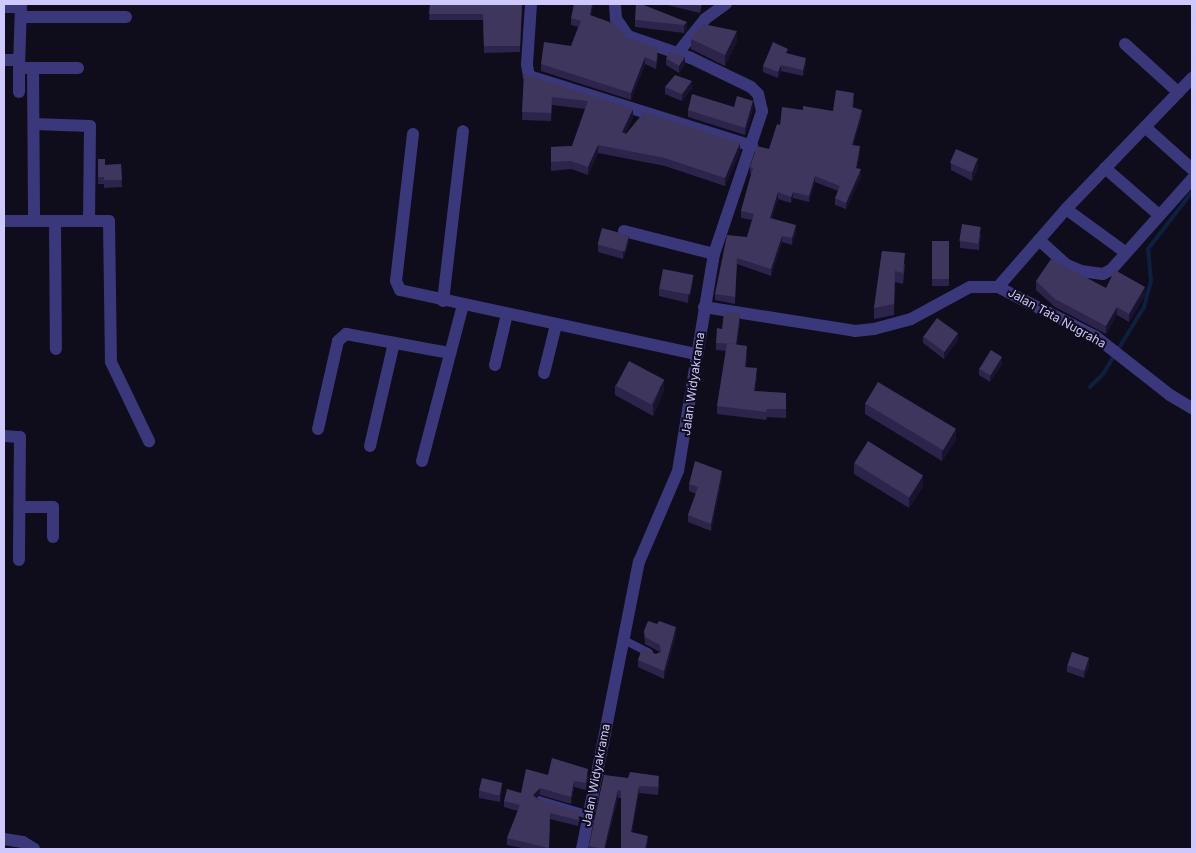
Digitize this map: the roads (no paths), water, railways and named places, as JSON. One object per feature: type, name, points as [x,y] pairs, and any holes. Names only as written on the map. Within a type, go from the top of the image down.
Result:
[{"type":"street","points":[[531,4],[527,65],[529,76],[752,146]]},
{"type":"street","name":"Jalan Widyakrama","points":[[582,849],[622,639],[639,562],[678,471],[714,254],[761,119],[758,94],[733,78],[628,36],[616,19],[615,4]]},
{"type":"street","points":[[677,54],[705,19],[726,4]]},
{"type":"street","points":[[4,7],[126,18]]},
{"type":"street","points":[[19,92],[21,9]]},
{"type":"street","points":[[998,287],[1104,168],[1187,87],[1125,44]]},
{"type":"street","points":[[4,60],[33,68],[78,68]]},
{"type":"street","points":[[33,68],[34,221]]},
{"type":"street","points":[[34,124],[90,126],[89,221]]},
{"type":"street","points":[[1145,127],[1192,169]]},
{"type":"street","points":[[443,301],[463,131]]},
{"type":"street","points":[[413,134],[397,286],[405,293],[696,354]]},
{"type":"street","points":[[1104,168],[1158,214]]},
{"type":"street","points":[[1039,240],[1067,265],[1093,274],[1111,270],[1158,214],[1192,179]]},
{"type":"street","points":[[1066,209],[1125,252]]},
{"type":"street","points":[[4,221],[109,221],[111,362],[149,441]]},
{"type":"street","points":[[55,221],[56,349]]},
{"type":"street","points":[[624,231],[714,254]]},
{"type":"street","name":"Jalan Tata Nugraha","points":[[704,307],[834,330],[864,330],[911,319],[970,287],[998,287],[1115,350],[1156,384],[1192,408]]},
{"type":"street","points":[[422,461],[463,305]]},
{"type":"street","points":[[495,365],[507,314]]},
{"type":"street","points":[[544,373],[556,324]]},
{"type":"street","points":[[318,429],[341,337],[346,334],[450,353]]},
{"type":"street","points":[[370,446],[394,342]]},
{"type":"street","points":[[4,436],[20,437],[19,560]]},
{"type":"street","points":[[20,507],[53,507],[53,537]]},
{"type":"street","points":[[4,839],[23,842],[34,849]]},
{"type":"lane","points":[[622,639],[656,656]]},
{"type":"lane","points":[[540,800],[589,815]]},
{"type":"waterway","points":[[1090,387],[1103,374],[1144,307],[1151,281],[1148,249],[1192,192]]}]
